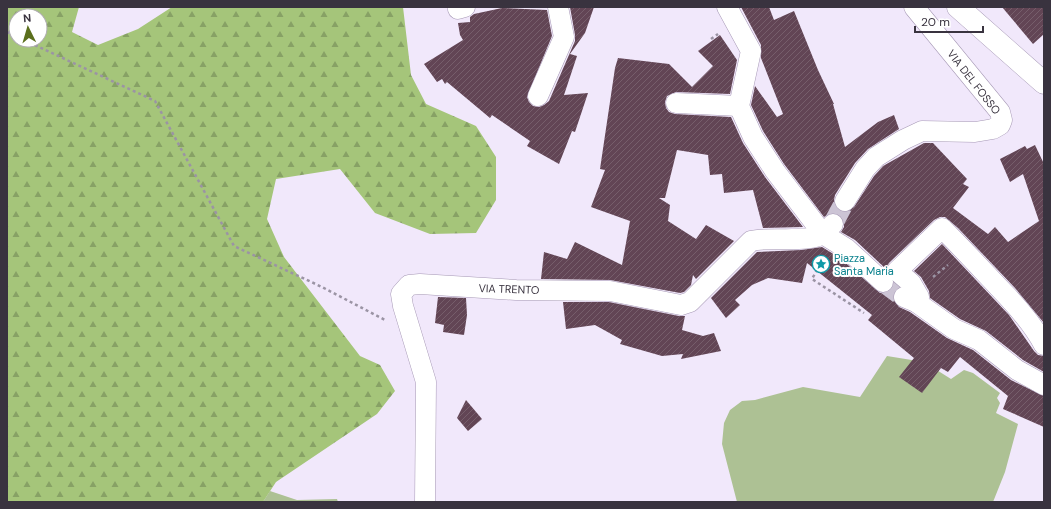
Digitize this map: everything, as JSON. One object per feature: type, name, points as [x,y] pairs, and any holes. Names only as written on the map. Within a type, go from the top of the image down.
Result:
[{"type":"main road","points":[[958,7],[1044,83]]},
{"type":"street","points":[[538,96],[564,37],[558,7]]},
{"type":"street","name":"VIA DEL FOSSO","points":[[845,201],[865,169],[876,157],[902,140],[922,131],[975,132],[993,129],[1000,125],[1002,120],[1000,112],[914,7]]},
{"type":"street","points":[[731,15],[751,51],[739,106],[753,137],[772,167],[820,232],[847,250],[883,282]]},
{"type":"street","points":[[676,103],[739,106]]},
{"type":"street","points":[[1044,345],[1037,331],[1022,311],[942,228],[897,271],[911,283],[919,297],[909,299],[954,329],[979,340],[1017,370],[1044,385]]},
{"type":"street","name":"VIA TRENTO","points":[[425,502],[426,382],[401,294],[409,285],[420,284],[516,290],[610,291],[669,304],[681,304],[690,302],[751,241],[761,238],[820,232]]},
{"type":"path","points":[[41,48],[155,101],[234,246],[322,287],[412,334]]},
{"type":"path","points":[[931,282],[934,276],[966,252]]},
{"type":"path","points":[[824,256],[812,279],[864,314]]},
{"type":"green space","points":[[7,7],[79,7],[72,32],[98,45],[138,29],[172,7],[403,7],[411,75],[426,104],[476,126],[496,157],[496,200],[476,233],[430,234],[375,213],[340,169],[276,179],[267,219],[284,257],[360,356],[380,365],[395,391],[377,414],[276,482],[263,502],[7,502]]},
{"type":"green space","points":[[887,356],[924,362],[951,379],[964,370],[973,373],[1000,393],[997,398],[1000,403],[996,413],[1018,424],[1005,472],[993,502],[737,502],[722,444],[724,423],[730,410],[742,401],[755,400],[803,387],[860,397]]},
{"type":"green space","points":[[270,491],[297,500],[337,499],[338,502],[263,502]]},
{"type":"building","points":[[570,7],[594,7],[585,33],[570,54],[577,56],[564,95],[588,93],[575,132],[572,131],[559,164],[527,146],[530,141],[492,115],[490,118],[447,82],[445,84],[442,79],[437,82],[424,64],[463,40],[460,35],[458,23],[470,22],[470,17],[474,14],[502,8],[547,10],[552,36],[527,97],[533,106],[539,107],[549,101],[575,41]]},
{"type":"building","points":[[741,7],[769,7],[774,20],[794,11],[818,70],[834,104],[845,147],[878,122],[894,115],[899,129],[868,149],[855,163],[835,195],[835,206],[839,211],[845,212],[854,207],[874,176],[883,166],[924,143],[933,143],[967,179],[963,184],[969,187],[953,208],[988,234],[995,227],[1008,242],[1039,221],[1023,174],[1010,182],[1000,159],[1025,146],[1027,149],[1035,145],[1044,164],[1044,323],[1015,288],[958,228],[945,217],[940,217],[934,220],[889,263],[886,269],[855,240],[841,232],[844,227],[844,221],[841,215],[830,213],[824,217],[784,164],[763,131],[751,105],[755,86],[777,117],[783,114],[761,58],[761,45]]},
{"type":"building","points":[[1002,7],[1044,7],[1044,34],[1033,44]]},
{"type":"building","points":[[720,35],[737,60],[730,94],[676,92],[667,96],[665,102],[666,108],[669,112],[675,114],[731,117],[743,143],[765,177],[803,227],[763,228],[753,190],[724,193],[722,174],[710,175],[708,155],[677,150],[665,198],[659,198],[670,205],[668,221],[696,239],[706,225],[734,241],[696,279],[693,275],[691,285],[684,292],[680,293],[610,280],[541,279],[544,252],[567,259],[575,242],[622,265],[630,221],[591,207],[605,170],[600,169],[615,68],[618,58],[669,64],[692,87],[713,66],[698,51]]},
{"type":"building","points":[[942,244],[1009,315],[1034,351],[1038,355],[1044,356],[1044,372],[1023,360],[986,331],[960,319],[930,298],[929,291],[921,277],[914,271]]},
{"type":"building","points":[[822,247],[840,258],[880,293],[886,293],[891,290],[894,284],[898,287],[894,292],[893,299],[899,307],[910,312],[947,338],[973,350],[1011,380],[1044,396],[1044,427],[1003,409],[1008,396],[960,357],[948,372],[941,368],[922,393],[899,377],[914,358],[868,320],[872,315],[807,263],[802,283],[768,278],[752,285],[735,300],[740,305],[726,318],[711,298],[757,252],[801,250]]},
{"type":"building","points":[[438,297],[466,298],[467,315],[464,335],[443,332],[444,325],[435,323]]},
{"type":"building","points":[[563,302],[609,302],[685,316],[682,330],[703,336],[714,333],[721,351],[681,359],[683,354],[662,356],[620,344],[622,340],[595,325],[566,329]]},
{"type":"building","points":[[466,400],[482,419],[468,431],[457,418]]},
{"type":"tunnel","points":[[833,224],[845,201]]},
{"type":"tunnel","points":[[883,282],[902,296]]},
{"type":"place","name":"Piazza Santa Maria","points":[[821,264]]}]
